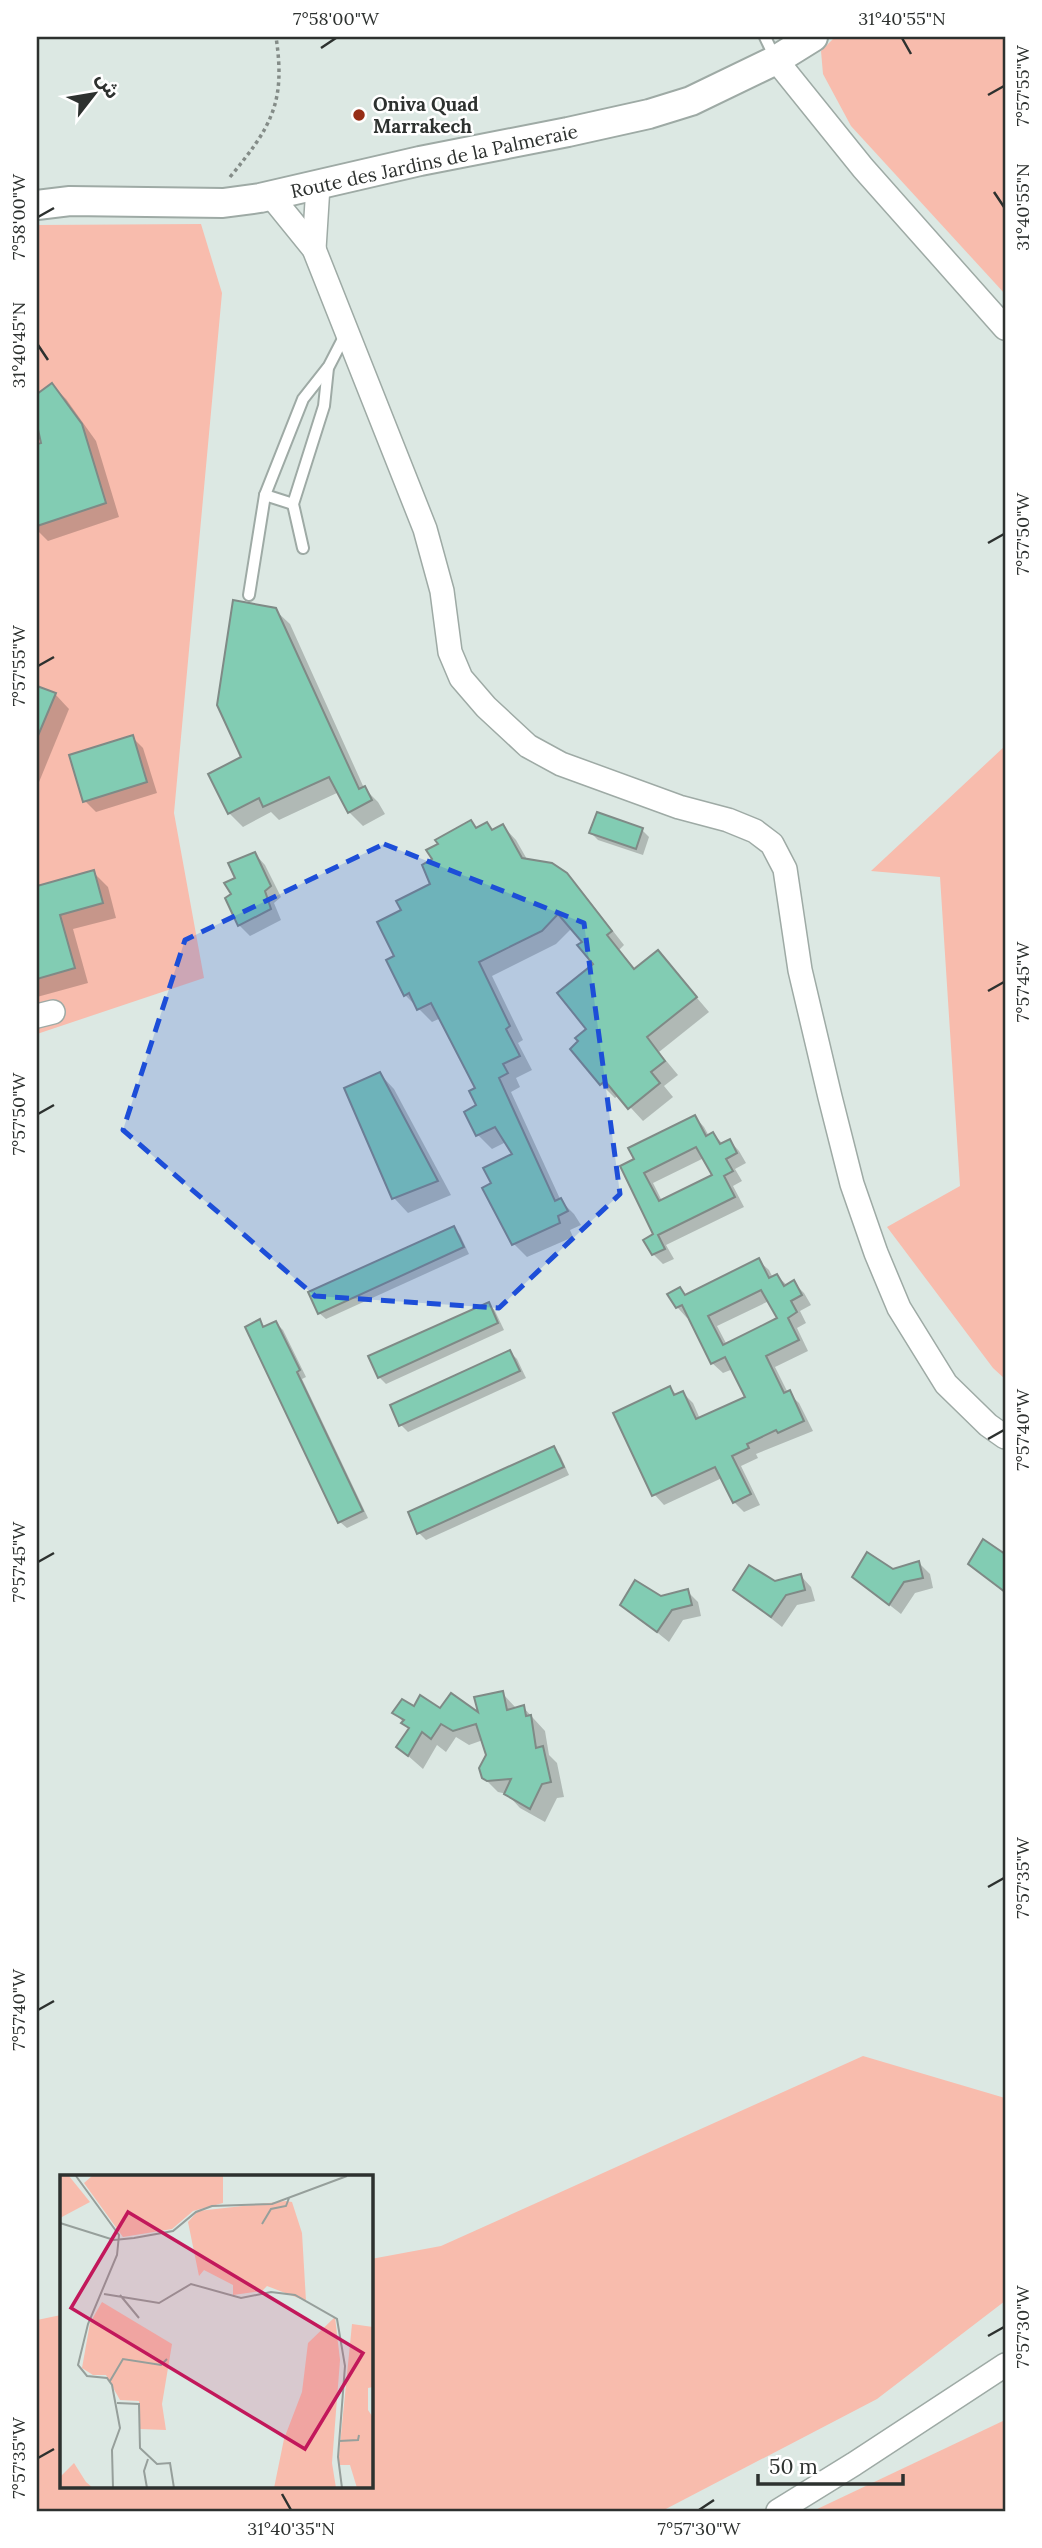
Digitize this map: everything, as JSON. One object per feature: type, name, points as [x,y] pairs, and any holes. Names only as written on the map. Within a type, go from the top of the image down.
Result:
[{"type":"street","name":"Route des Jardins de la Palmeraie","points":[[37,205],[70,201],[210,203],[271,196],[318,186],[420,161],[649,114],[691,101],[771,49],[813,37]]},
{"type":"street","points":[[771,49],[863,168],[1005,328]]},
{"type":"street","points":[[313,249],[318,186]]},
{"type":"street","points":[[271,196],[313,249],[428,539],[442,591],[450,652],[461,678],[486,708],[528,746],[561,764],[679,807],[728,820],[755,831],[772,844],[785,869],[800,970],[827,1085],[852,1184],[876,1253],[899,1308],[946,1384],[988,1425],[1005,1437]]},
{"type":"street","points":[[778,2511],[1005,2365]]},
{"type":"lane","points":[[249,595],[265,495],[303,399],[329,366],[346,332]]},
{"type":"lane","points":[[303,548],[293,504],[324,405],[329,366]]},
{"type":"lane","points":[[265,495],[293,504]]},
{"type":"path","points":[[210,203],[265,132],[278,101],[281,66],[276,37]]},
{"type":"highlighted area","points":[[384,844],[584,923],[620,1194],[499,1308],[315,1296],[123,1130],[185,940]]},
{"type":"shaded area","points":[[835,37],[1005,37],[1005,294],[851,126],[823,74],[821,51]]},
{"type":"shaded area","points":[[201,224],[222,293],[174,813],[204,978],[37,1034],[37,225]]},
{"type":"shaded area","points":[[1005,746],[1005,1379],[993,1368],[887,1227],[960,1186],[940,877],[871,871]]},
{"type":"shaded area","points":[[863,2056],[1005,2098],[1005,2301],[877,2399],[662,2511],[37,2511],[37,2320],[60,2315],[60,2488],[373,2488],[373,2259],[441,2246]]},
{"type":"shaded area","points":[[1005,2420],[1005,2511],[813,2511]]},
{"type":"building","points":[[52,383],[82,424],[106,503],[37,526],[37,444],[41,443],[37,425],[37,394]]},
{"type":"building","points":[[233,600],[276,608],[359,789],[365,786],[372,800],[348,813],[329,777],[263,807],[259,798],[228,814],[208,774],[241,757],[217,705]]},
{"type":"building","points":[[37,686],[56,693],[37,738]]},
{"type":"building","points":[[133,735],[147,782],[83,802],[69,755]]},
{"type":"building","points":[[597,812],[643,828],[636,849],[589,833]]},
{"type":"building","points":[[471,820],[476,828],[487,822],[492,830],[503,824],[522,858],[552,863],[567,873],[612,931],[607,935],[634,969],[658,950],[697,997],[647,1037],[665,1061],[651,1072],[660,1083],[628,1109],[605,1081],[600,1085],[570,1049],[578,1041],[575,1038],[586,1029],[557,993],[593,964],[577,945],[582,942],[558,914],[542,931],[479,962],[510,1026],[506,1029],[520,1056],[503,1064],[508,1073],[499,1078],[555,1201],[561,1198],[568,1211],[558,1216],[560,1223],[512,1245],[482,1188],[491,1183],[483,1168],[512,1154],[495,1127],[476,1136],[464,1112],[476,1105],[469,1091],[475,1088],[431,1003],[417,1010],[409,993],[404,996],[386,960],[394,956],[377,922],[401,910],[396,901],[430,884],[422,865],[432,859],[426,850],[438,844],[435,840]]},
{"type":"building","points":[[255,852],[271,886],[265,891],[271,909],[238,926],[225,898],[231,894],[224,883],[235,878],[228,863]]},
{"type":"building","points":[[94,870],[103,903],[60,915],[75,968],[37,979],[37,886]]},
{"type":"building","points":[[380,1072],[438,1181],[392,1199],[344,1088]]},
{"type":"building","points":[[695,1115],[706,1136],[713,1132],[720,1144],[730,1139],[737,1153],[726,1159],[733,1171],[724,1176],[735,1197],[658,1235],[665,1249],[652,1255],[643,1240],[653,1234],[620,1166],[634,1159],[628,1148]],"holes":[[[696,1147],[712,1175],[659,1201],[644,1173]]]},
{"type":"building","points":[[454,1226],[464,1247],[318,1314],[308,1292]]},
{"type":"building","points":[[759,1258],[769,1278],[777,1274],[784,1286],[794,1280],[802,1295],[791,1301],[797,1312],[788,1318],[799,1340],[766,1356],[784,1393],[790,1390],[804,1421],[778,1433],[776,1430],[747,1444],[749,1448],[732,1456],[751,1494],[733,1503],[715,1467],[652,1496],[613,1413],[670,1386],[674,1395],[683,1391],[696,1419],[745,1397],[725,1357],[711,1364],[682,1305],[676,1308],[667,1294],[680,1287],[685,1295]],"holes":[[[761,1290],[777,1318],[723,1345],[708,1316]]]},
{"type":"building","points":[[489,1302],[498,1323],[378,1378],[368,1356]]},
{"type":"building","points":[[260,1319],[263,1327],[276,1321],[300,1370],[297,1372],[363,1511],[338,1523],[245,1327]]},
{"type":"building","points":[[510,1350],[520,1371],[399,1426],[390,1405]]},
{"type":"building","points":[[554,1446],[564,1467],[417,1534],[408,1512]]},
{"type":"building","points":[[983,1539],[1005,1554],[1005,1592],[968,1564]]},
{"type":"building","points":[[867,1552],[893,1569],[919,1561],[923,1578],[904,1582],[889,1605],[852,1577]]},
{"type":"building","points":[[749,1565],[775,1581],[801,1574],[805,1590],[786,1595],[771,1617],[733,1590]]},
{"type":"building","points":[[635,1580],[661,1596],[688,1589],[692,1605],[672,1610],[657,1632],[620,1605]]},
{"type":"building","points":[[503,1691],[507,1710],[524,1705],[526,1716],[531,1715],[536,1748],[543,1746],[551,1782],[542,1784],[530,1809],[504,1794],[511,1779],[487,1781],[482,1778],[479,1768],[486,1755],[476,1724],[453,1731],[441,1724],[431,1739],[422,1732],[408,1756],[396,1747],[409,1728],[401,1723],[404,1720],[392,1713],[402,1699],[414,1706],[420,1695],[440,1708],[451,1693],[478,1712],[474,1697]]},
{"type":"place","name":"Oniva Quad Marrakech","points":[[359,115]]}]
